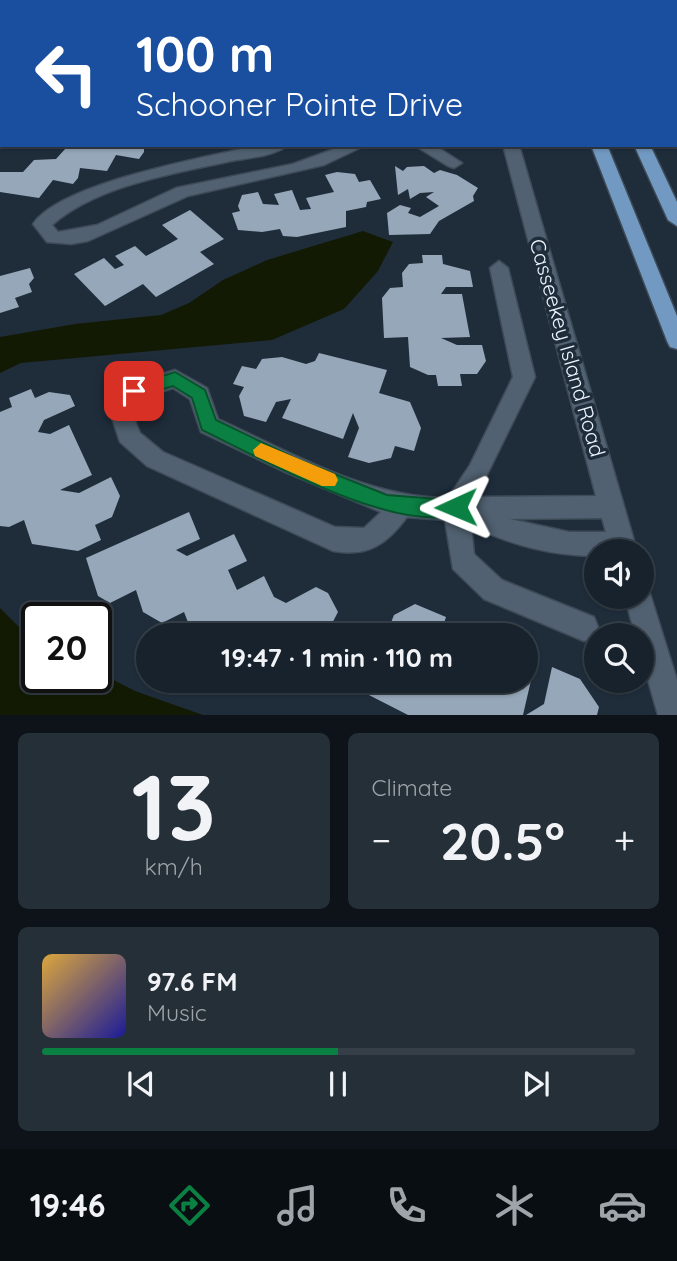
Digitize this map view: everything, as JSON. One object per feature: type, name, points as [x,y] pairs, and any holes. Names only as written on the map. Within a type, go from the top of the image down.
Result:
[{"type":"main road","points":[[600,147],[677,341]]},
{"type":"main road","points":[[643,147],[677,220]]},
{"type":"street","points":[[272,147],[151,175],[67,204],[49,215],[42,224],[53,238],[71,240],[93,235],[181,192],[315,161],[353,147]]},
{"type":"street","points":[[426,147],[454,163]]},
{"type":"street","name":"Casseekey Island Road","points":[[512,147],[621,539]]},
{"type":"street","points":[[173,172],[181,192]]},
{"type":"street","points":[[499,268],[524,377],[478,472],[456,507],[463,559],[493,590],[584,627]]},
{"type":"street","points":[[401,505],[377,536],[356,543],[333,539],[155,459],[134,444],[124,431],[121,412],[134,391],[175,379],[199,394],[208,425],[291,464],[387,503],[434,509],[612,507]]},
{"type":"street","points":[[456,507],[515,534],[584,545]]},
{"type":"street","points":[[642,609],[673,715]]},
{"type":"shaded area","points":[[363,231],[393,242],[378,271],[344,309],[272,340],[21,363],[0,373],[0,337],[75,324],[161,315],[189,303],[223,280],[267,260]]},
{"type":"shaded area","points":[[0,608],[21,629],[21,693],[112,693],[112,679],[136,693],[203,715],[0,715]]},
{"type":"building","points":[[144,147],[144,152],[139,159],[116,155],[107,171],[80,168],[78,178],[73,184],[53,180],[39,198],[0,192],[0,172],[23,172],[34,160],[56,159],[66,148]]},
{"type":"building","points":[[395,166],[403,171],[407,167],[424,166],[434,173],[440,170],[457,175],[478,188],[473,196],[474,201],[439,221],[430,234],[389,235],[387,213],[400,205],[411,208],[408,213],[420,217],[439,206],[426,197],[434,192],[420,193],[410,199],[408,189],[398,195]]},
{"type":"building","points":[[337,172],[355,174],[359,182],[370,180],[381,199],[367,202],[366,207],[346,211],[346,227],[297,237],[283,236],[280,229],[262,232],[238,230],[232,213],[240,211],[238,206],[242,195],[258,192],[263,204],[279,205],[274,194],[292,190],[300,210],[311,209],[306,198],[334,192],[325,175]]},
{"type":"building","points":[[190,210],[224,239],[200,252],[214,264],[156,297],[143,284],[105,306],[74,274],[104,258],[115,269],[124,265],[115,256],[135,246],[146,256],[178,239],[162,225]]},
{"type":"building","points":[[422,255],[442,255],[443,264],[470,271],[473,287],[446,287],[441,294],[462,294],[470,337],[441,338],[457,345],[482,345],[486,361],[477,374],[460,374],[462,386],[438,386],[436,375],[428,375],[410,367],[408,337],[384,338],[382,298],[390,288],[403,287],[402,273],[409,264],[423,263]]},
{"type":"building","points":[[30,268],[34,278],[29,284],[32,292],[15,298],[19,307],[0,313],[0,276]]},
{"type":"building","points":[[319,353],[387,370],[379,393],[410,402],[421,428],[414,451],[395,446],[391,458],[369,463],[348,457],[359,428],[353,413],[343,439],[282,418],[291,399],[276,402],[266,422],[244,416],[239,396],[244,387],[233,384],[242,366],[256,369],[262,359],[282,357],[306,364],[315,361]]},
{"type":"building","points":[[31,389],[35,398],[49,392],[70,395],[75,406],[44,420],[38,432],[50,434],[69,425],[92,475],[60,490],[79,493],[111,477],[120,496],[112,517],[95,525],[101,540],[78,551],[32,544],[24,520],[9,527],[0,526],[0,412],[12,407],[9,398]]},
{"type":"building","points":[[189,512],[200,539],[176,550],[187,556],[234,534],[247,561],[228,570],[237,590],[264,576],[274,597],[286,603],[316,587],[328,593],[338,612],[332,623],[188,623],[184,612],[162,623],[143,612],[136,590],[112,602],[98,596],[86,558]]},
{"type":"building","points":[[415,604],[446,617],[444,623],[391,623],[394,615]]},
{"type":"building","points":[[552,667],[580,679],[584,685],[584,693],[590,693],[599,707],[597,715],[526,715],[544,704]]},
{"type":"building","points":[[365,693],[528,693],[523,715],[408,715]]},
{"type":"slow traffic","points":[[261,450],[329,480]]},
{"type":"route","points":[[134,391],[175,379],[199,394],[208,425],[291,464],[387,503],[434,509],[456,507]]}]
